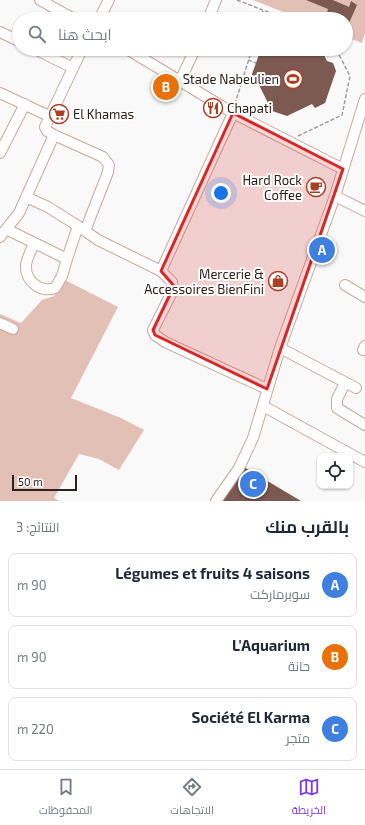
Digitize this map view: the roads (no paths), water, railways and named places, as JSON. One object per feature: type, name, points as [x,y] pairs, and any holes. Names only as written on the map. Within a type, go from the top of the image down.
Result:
[{"type":"street","points":[[40,0],[61,12]]},
{"type":"street","points":[[103,12],[109,0]]},
{"type":"street","points":[[211,12],[216,0]]},
{"type":"street","points":[[0,32],[12,38]]},
{"type":"street","points":[[49,56],[72,68]]},
{"type":"street","points":[[34,244],[26,263],[26,273],[30,281],[38,288],[47,291],[55,288],[62,276],[67,259],[108,172],[109,165],[103,157],[54,135],[45,129],[49,116],[78,56]]},
{"type":"street","points":[[146,56],[180,81],[232,113],[343,169]]},
{"type":"street","points":[[180,81],[191,56]]},
{"type":"street","points":[[0,93],[49,116]]},
{"type":"street","points":[[216,501],[239,468],[254,438],[280,348],[335,196],[365,99]]},
{"type":"street","points":[[0,153],[25,104]]},
{"type":"street","points":[[161,271],[232,113]]},
{"type":"street","points":[[54,135],[17,216],[3,233],[34,244],[67,259]]},
{"type":"street","points":[[335,196],[365,210]]},
{"type":"street","points":[[26,197],[48,207],[82,228],[98,240],[161,271],[170,278],[174,286],[153,330],[155,335],[168,343],[267,389]]},
{"type":"street","points":[[345,285],[365,297]]},
{"type":"street","points":[[0,323],[14,329]]},
{"type":"street","points":[[280,348],[356,388]]},
{"type":"street","points":[[345,383],[337,399],[337,408],[365,425]]},
{"type":"street","points":[[263,406],[365,462]]},
{"type":"place","name":"Stade Nabeulien","points":[[293,79]]},
{"type":"place","name":"L'Aquarium","points":[[166,87]]},
{"type":"place","name":"Chapati","points":[[213,108]]},
{"type":"place","name":"El Khamas","points":[[59,114]]},
{"type":"place","name":"Hard Rock Coffee","points":[[316,187]]},
{"type":"place","name":"Légumes et fruits 4 saisons","points":[[322,250]]},
{"type":"place","name":"Mercerie & Accessoires BienFini","points":[[278,281]]},
{"type":"place","name":"Société El Karma","points":[[253,484]]}]
